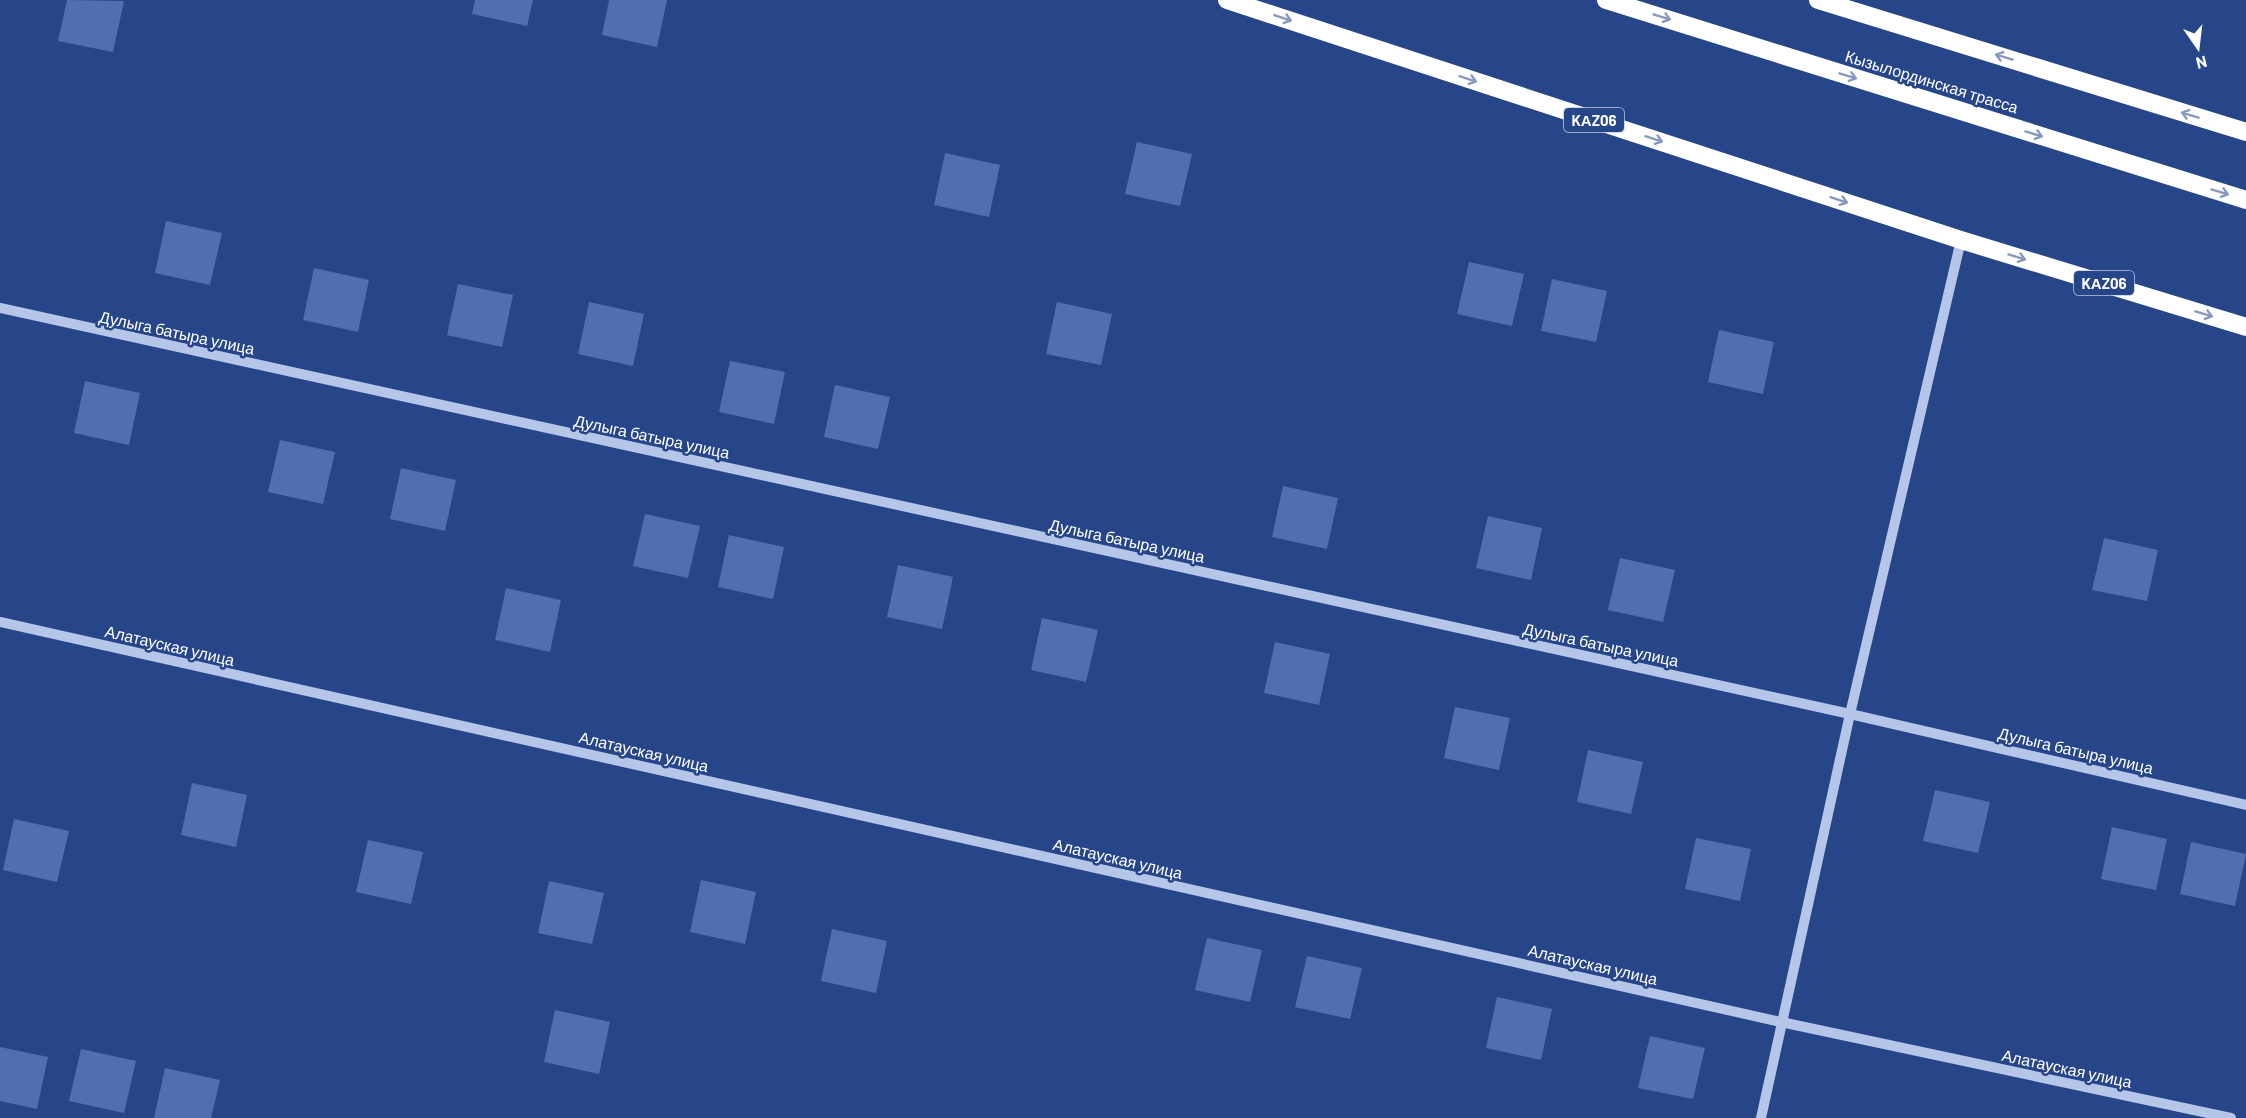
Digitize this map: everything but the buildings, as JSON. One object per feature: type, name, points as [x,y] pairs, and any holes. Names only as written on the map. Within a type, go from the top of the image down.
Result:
[{"type":"highway","name":"KАZ06","points":[[1227,0],[1961,240],[2246,327]]},
{"type":"highway","name":"Кызылординская трасса","points":[[1606,0],[2246,200]]},
{"type":"highway","points":[[1818,0],[2246,132]]},
{"type":"street","points":[[1761,1118],[1850,714],[1961,240]]},
{"type":"street","name":"Дулыга батыра улица","points":[[0,308],[1850,714],[2246,805]]},
{"type":"street","name":"Алатауская улица","points":[[0,622],[1781,1022],[2232,1118]]}]
